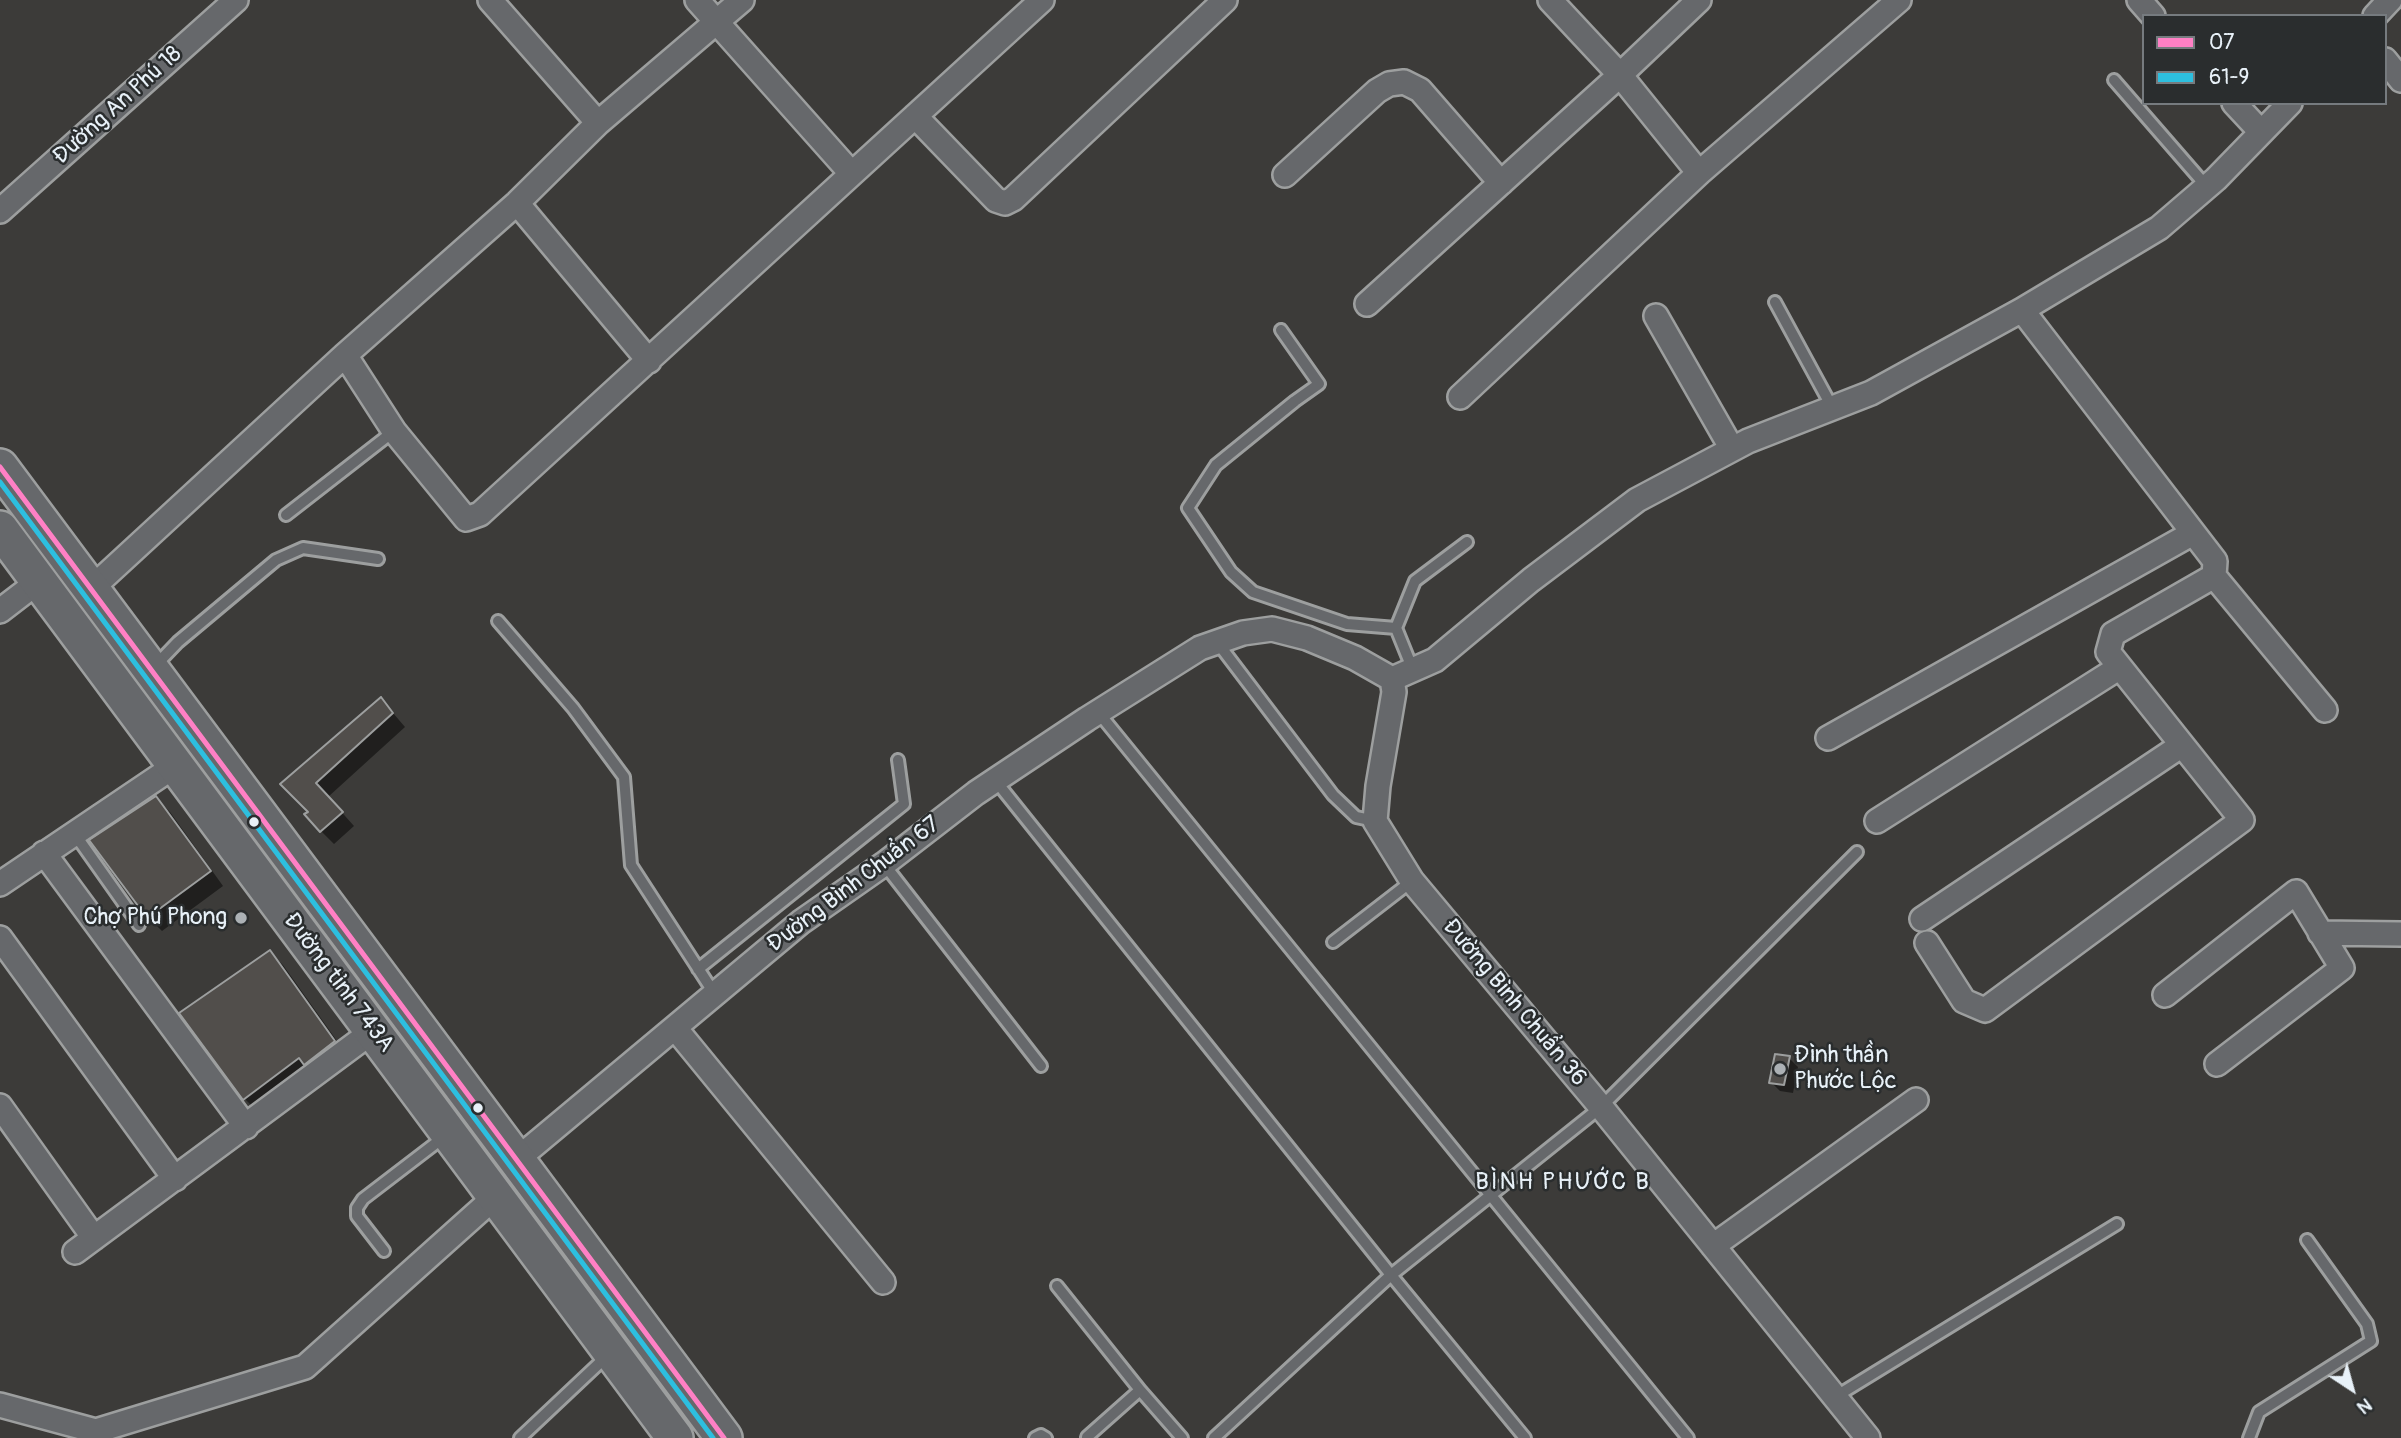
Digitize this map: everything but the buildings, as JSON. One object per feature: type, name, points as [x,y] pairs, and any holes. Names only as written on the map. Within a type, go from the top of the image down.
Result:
[{"type":"main road","name":"Đường tỉnh 743A","points":[[0,467],[724,1438]]},
{"type":"main road","name":"Đường tỉnh 743A","points":[[0,529],[675,1438]]},
{"type":"street","name":"Đường An Phú 18","points":[[0,211],[236,0]]},
{"type":"street","points":[[490,0],[598,123]]},
{"type":"street","points":[[697,0],[851,173]]},
{"type":"street","points":[[91,589],[345,355],[517,203],[598,123],[742,0]]},
{"type":"street","points":[[345,355],[394,431],[466,519],[480,514],[1042,0]]},
{"type":"street","points":[[915,116],[996,200],[1004,203],[1013,199],[1225,0]]},
{"type":"street","points":[[1550,0],[1620,75],[1699,173]]},
{"type":"street","points":[[1367,304],[1699,0]]},
{"type":"street","points":[[1460,397],[1699,173],[1899,0]]},
{"type":"street","points":[[2139,0],[2151,14]]},
{"type":"street","points":[[2377,14],[2390,0]]},
{"type":"street","points":[[2387,62],[2401,80]]},
{"type":"street","points":[[1285,175],[1377,91],[1389,84],[1404,82],[1420,90],[1501,183]]},
{"type":"street","points":[[2236,105],[2261,132]]},
{"type":"street","points":[[1392,680],[1435,660],[1531,580],[1637,500],[1748,441],[1871,393],[2022,310],[2159,228],[2207,187],[2288,105]]},
{"type":"street","points":[[517,203],[649,361]]},
{"type":"street","points":[[2022,310],[2215,561],[2214,576],[2325,710]]},
{"type":"street","points":[[1656,316],[1732,449]]},
{"type":"street","points":[[1828,738],[2193,533]]},
{"type":"street","points":[[1927,943],[1964,1001],[1985,1010],[2242,820],[2108,652],[2113,634],[2214,576]]},
{"type":"street","points":[[0,611],[39,581]]},
{"type":"street","points":[[1217,641],[1243,632],[1272,629],[1307,638],[1343,653],[1392,680]]},
{"type":"street","name":"Đường Bình Chuẩn 67","points":[[515,1161],[801,922],[884,864],[995,780],[1200,648],[1217,641]]},
{"type":"street","points":[[1877,821],[2120,667]]},
{"type":"street","points":[[1374,821],[1394,692],[1392,680]]},
{"type":"street","points":[[1922,919],[2182,745]]},
{"type":"street","points":[[0,884],[176,765]]},
{"type":"street","name":"Đường Bình Chuẩn 36","points":[[1374,821],[1412,881],[1601,1107],[1868,1438]]},
{"type":"street","points":[[44,853],[246,1127]]},
{"type":"street","points":[[2165,995],[2297,892],[2342,968],[2217,1065]]},
{"type":"street","points":[[2320,933],[2401,934]]},
{"type":"street","points":[[0,937],[175,1179]]},
{"type":"street","points":[[675,1028],[883,1282]]},
{"type":"street","points":[[75,1252],[373,1031]]},
{"type":"street","points":[[1713,1246],[1916,1100]]},
{"type":"street","points":[[0,1106],[94,1238]]},
{"type":"street","points":[[0,1405],[95,1435],[305,1367],[496,1196]]},
{"type":"lane","points":[[2114,80],[2207,187]]},
{"type":"lane","points":[[1775,302],[1832,407]]},
{"type":"lane","points":[[1281,330],[1319,384],[1216,465],[1188,508],[1231,572],[1253,592],[1348,624],[1396,628]]},
{"type":"lane","points":[[286,515],[394,431]]},
{"type":"lane","points":[[1413,670],[1396,628],[1415,581],[1466,542]]},
{"type":"lane","points":[[151,670],[178,642],[276,560],[303,548],[378,559]]},
{"type":"lane","points":[[499,621],[573,708],[624,777],[631,865],[715,993]]},
{"type":"lane","points":[[1217,641],[1333,795],[1356,817],[1374,821]]},
{"type":"lane","points":[[1098,712],[1688,1438]]},
{"type":"lane","points":[[698,969],[904,804],[898,760]]},
{"type":"lane","points":[[995,780],[1391,1275],[1525,1438]]},
{"type":"lane","points":[[74,833],[139,925]]},
{"type":"lane","points":[[1216,1437],[1391,1275],[1601,1107],[1857,852]]},
{"type":"lane","points":[[884,864],[1041,1066]]},
{"type":"lane","points":[[1334,942],[1412,881]]},
{"type":"lane","points":[[384,1251],[357,1216],[357,1208],[363,1199],[449,1133]]},
{"type":"lane","points":[[1835,1397],[2117,1224]]},
{"type":"lane","points":[[2249,1438],[2259,1412],[2371,1341],[2367,1325],[2307,1240]]},
{"type":"lane","points":[[1057,1286],[1182,1438]]},
{"type":"lane","points":[[520,1438],[612,1352]]},
{"type":"lane","points":[[1087,1437],[1140,1390]]},
{"type":"lane","points":[[1035,1438],[1041,1435],[1046,1438]]},
{"type":"transit line","name":"07","points":[[0,467],[724,1438]]},
{"type":"transit line","name":"61-9","points":[[0,482],[713,1438]]},
{"type":"place","name":"Chợ Phú Phong","points":[[241,918]]},
{"type":"place","name":"Đình thần Phước Lộc","points":[[1780,1069]]},
{"type":"district","name":"BÌNH PHƯỚC B","points":[[1563,1183]]}]
